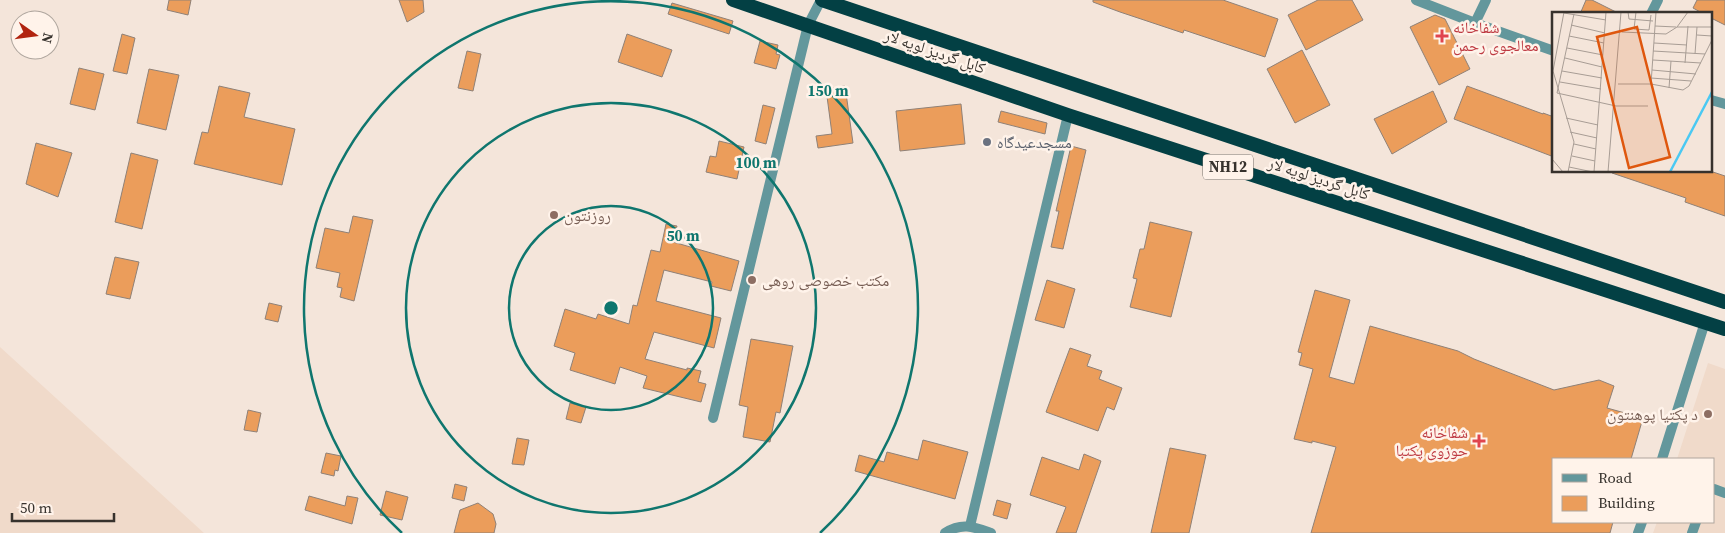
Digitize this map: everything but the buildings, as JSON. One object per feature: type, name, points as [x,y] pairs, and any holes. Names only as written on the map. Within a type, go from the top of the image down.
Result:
[{"type":"highway","name":"کابل گردیز لویه لار","points":[[733,0],[1068,115],[1725,329]]},
{"type":"highway","name":"کابل گردیز لویه لار","points":[[822,0],[1725,302]]},
{"type":"street","points":[[713,418],[808,25],[822,0]]},
{"type":"street","points":[[1416,0],[1475,24],[1552,51]]},
{"type":"street","points":[[1475,24],[1486,0]]},
{"type":"street","points":[[1652,12],[1658,0]]},
{"type":"street","points":[[1712,100],[1725,104]]},
{"type":"street","points":[[970,526],[1068,115]]},
{"type":"street","points":[[1662,458],[1705,322]]},
{"type":"street","points":[[945,533],[957,528],[970,526],[991,533]]},
{"type":"shaded area","points":[[0,347],[204,533],[0,533]]},
{"type":"shaded area","name":"د پکتیا پوهنتون","points":[[1708,363],[1725,369],[1725,533],[1653,533],[1657,523],[1715,523],[1715,458],[1677,458]]},
{"type":"place","name":"شفاخانه معالجوی رحمن","points":[[1442,36]]},
{"type":"place","name":"مسجدعیدگاه","points":[[987,142]]},
{"type":"place","name":"روزنتون","points":[[554,215]]},
{"type":"place","name":"مکتب خصوصی روهی","points":[[752,280]]},
{"type":"place","name":"د پکتیا پوهنتون","points":[[1708,414]]},
{"type":"place","name":"شفاخانه حوزوی پکتبا","points":[[1479,441]]}]
